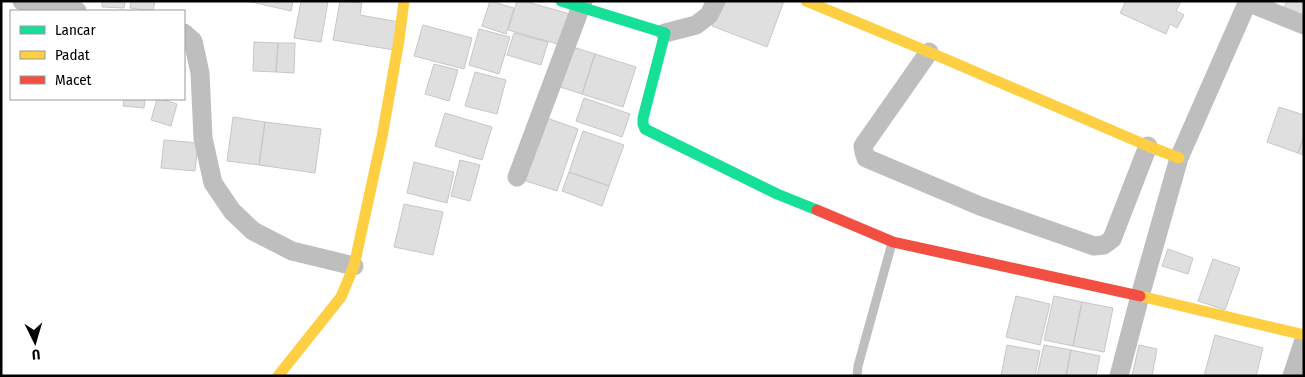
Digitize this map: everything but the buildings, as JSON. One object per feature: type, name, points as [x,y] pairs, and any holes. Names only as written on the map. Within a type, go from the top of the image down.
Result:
[{"type":"street","points":[[22,1],[72,10]]},
{"type":"street","points":[[278,376],[341,297],[354,266],[382,137],[404,1]]},
{"type":"street","points":[[561,1],[582,4],[665,33],[696,25],[709,15],[716,1]]},
{"type":"street","points":[[806,1],[1179,158]]},
{"type":"street","points":[[1119,376],[1179,158],[1247,2],[1304,25]]},
{"type":"street","points":[[517,177],[582,4]]},
{"type":"street","points":[[665,33],[643,118],[645,129],[777,194],[893,242],[1140,296],[1304,335]]},
{"type":"street","points":[[185,34],[193,41],[200,73],[203,138],[213,183],[232,211],[253,231],[292,251],[354,266]]},
{"type":"street","points":[[929,52],[863,146],[866,158],[980,206],[1094,246],[1104,245],[1112,239],[1148,146]]},
{"type":"street","points":[[1292,376],[1304,340]]},
{"type":"lane","points":[[857,376],[858,366],[893,242]]},
{"type":"traffic: fast","points":[[561,1],[665,33],[643,118],[645,129],[777,194],[817,210]]},
{"type":"traffic: slow","points":[[278,376],[341,297],[354,266],[382,137],[404,1]]},
{"type":"traffic: slow","points":[[806,1],[1179,158]]},
{"type":"traffic: slow","points":[[1140,296],[1304,335]]},
{"type":"traffic: jam","points":[[817,210],[893,242],[1140,296]]}]
